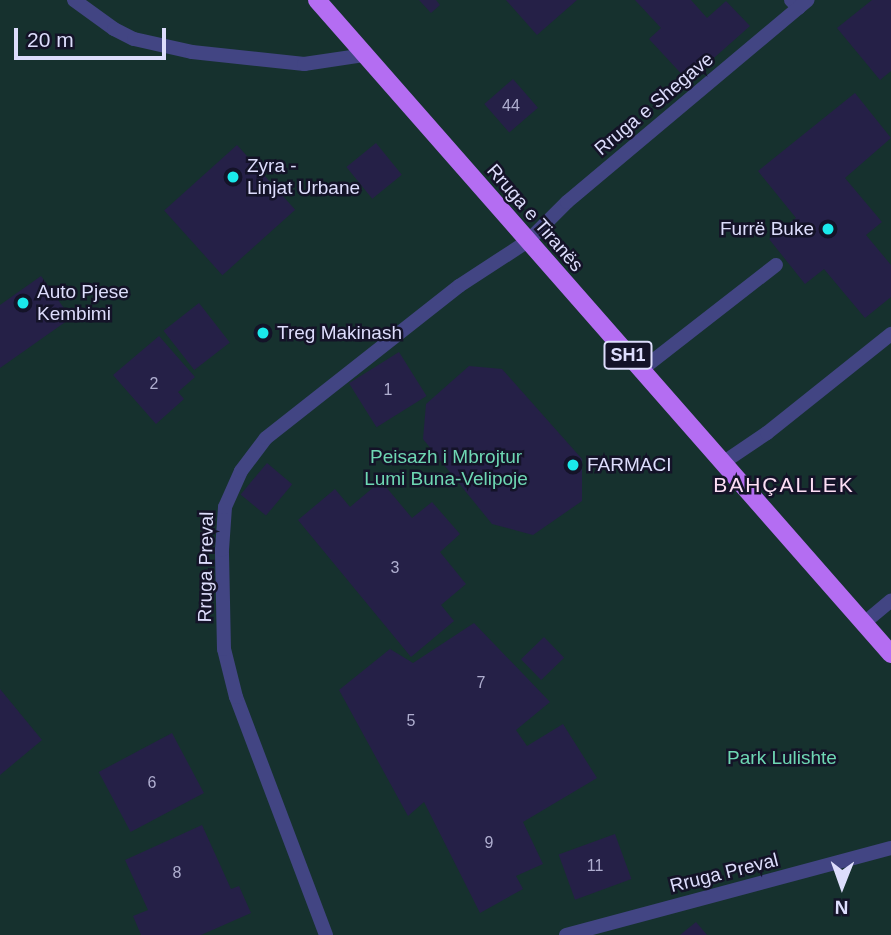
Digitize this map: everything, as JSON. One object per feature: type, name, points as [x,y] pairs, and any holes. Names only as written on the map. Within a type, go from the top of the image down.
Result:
[{"type":"main road","name":"Rruga e Tiranës","points":[[317,0],[891,654]]},
{"type":"street","points":[[74,0],[105,23],[134,39],[192,52],[304,64],[365,55]]},
{"type":"street","name":"Rruga e Shegave","points":[[528,241],[567,202],[799,3]]},
{"type":"street","name":"Rruga Preval","points":[[326,935],[236,697],[224,649],[222,550],[225,507],[241,471],[266,438],[459,286],[528,241]]},
{"type":"street","points":[[641,370],[776,265]]},
{"type":"street","points":[[723,462],[767,433],[891,334]]},
{"type":"street","points":[[864,623],[891,600]]},
{"type":"street","name":"Rruga Preval","points":[[566,935],[891,848]]},
{"type":"green space","name":"Peisazh i Mbrojtur Lumi Buna-Velipoje","points":[[0,0],[891,0],[891,935],[0,935]]},
{"type":"building","points":[[419,0],[436,0],[440,5],[431,13]]},
{"type":"building","points":[[506,0],[577,0],[537,35]]},
{"type":"building","points":[[635,0],[691,0],[707,18],[726,1],[750,26],[688,81],[649,39],[661,28]]},
{"type":"building","points":[[872,0],[891,0],[891,71],[880,80],[837,28]]},
{"type":"building","points":[[513,79],[538,108],[509,133],[484,104]]},
{"type":"building","points":[[855,93],[891,138],[845,178],[882,222],[866,235],[891,265],[891,297],[865,318],[824,269],[805,284],[769,239],[796,218],[758,171]]},
{"type":"building","points":[[376,143],[402,175],[372,199],[346,167]]},
{"type":"building","name":"Zyra - Linjat Urbane","points":[[237,145],[295,210],[222,275],[164,211]]},
{"type":"building","points":[[41,276],[71,318],[0,368],[0,305]]},
{"type":"building","points":[[199,303],[230,342],[194,370],[164,331]]},
{"type":"building","points":[[159,336],[195,377],[178,392],[184,399],[156,424],[113,375]]},
{"type":"building","points":[[399,352],[427,396],[377,427],[349,383]]},
{"type":"building","points":[[469,366],[502,369],[582,459],[582,501],[533,535],[492,524],[423,439],[426,404]]},
{"type":"building","points":[[267,463],[292,484],[266,516],[241,494]]},
{"type":"building","points":[[381,481],[412,518],[432,502],[460,534],[440,552],[466,584],[441,605],[454,621],[411,657],[298,520],[335,489],[350,507]]},
{"type":"building","points":[[474,623],[550,702],[516,730],[527,746],[563,724],[597,778],[523,822],[543,864],[516,876],[523,889],[480,913],[424,802],[408,816],[339,690],[390,649],[413,663]]},
{"type":"building","points":[[544,637],[564,658],[541,680],[521,659]]},
{"type":"building","points":[[0,689],[42,740],[0,775]]},
{"type":"building","points":[[172,733],[204,793],[131,832],[99,772]]},
{"type":"building","points":[[202,825],[231,889],[239,886],[251,913],[201,935],[141,935],[133,916],[148,910],[125,860]]},
{"type":"building","points":[[615,834],[631,879],[575,900],[559,855]]},
{"type":"building","points":[[696,922],[707,935],[680,935]]},
{"type":"place","name":"Zyra - Linjat Urbane","points":[[233,177]]},
{"type":"place","name":"Furrë Buke","points":[[828,229]]},
{"type":"place","name":"Auto Pjese Kembimi","points":[[23,303]]},
{"type":"place","name":"Treg Makinash","points":[[263,333]]},
{"type":"place","name":"FARMACI","points":[[573,465]]},
{"type":"district","name":"BAHÇALLEK","points":[[784,485]]},
{"type":"park label","name":"Park Lulishte","points":[[782,758]]}]
